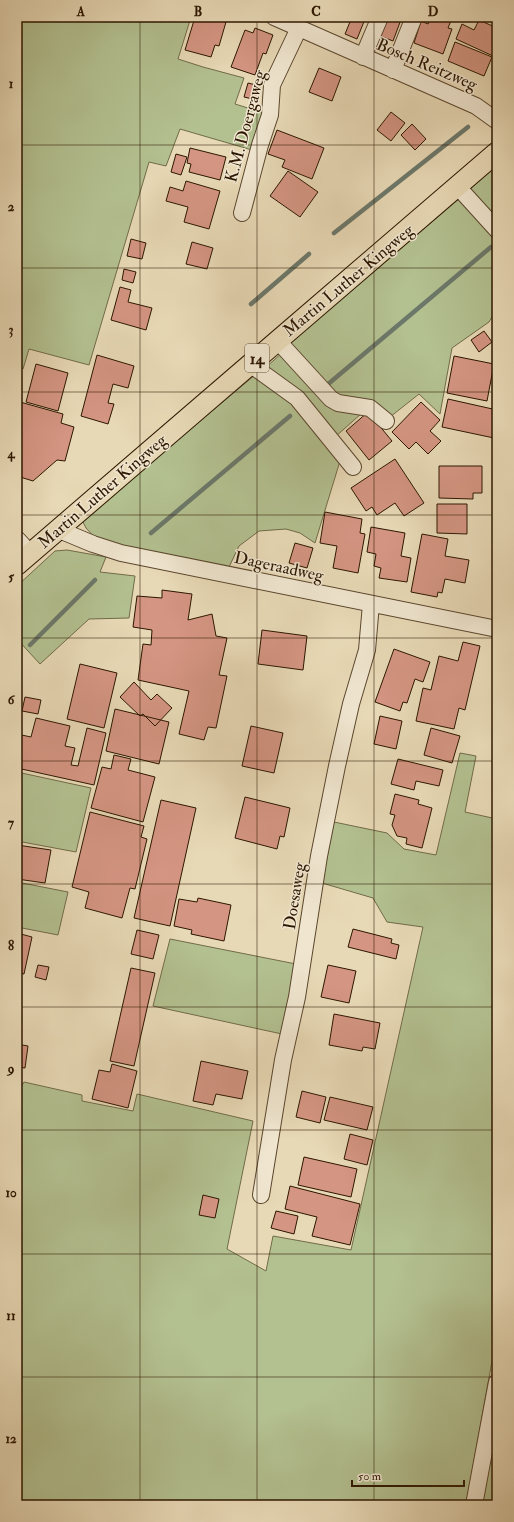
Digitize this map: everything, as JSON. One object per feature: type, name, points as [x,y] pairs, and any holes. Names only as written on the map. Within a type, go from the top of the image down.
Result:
[{"type":"main road","name":"Martin Luther Kingweg","points":[[21,552],[57,530],[497,152]]},
{"type":"street","points":[[363,57],[380,17]]},
{"type":"street","points":[[393,70],[414,17]]},
{"type":"street","name":"Bosch Reitzweg","points":[[286,21],[363,57],[476,106],[497,121]]},
{"type":"street","name":"K.M. Doergaweg","points":[[242,213],[270,115],[272,85],[286,21]]},
{"type":"street","points":[[458,187],[497,230]]},
{"type":"street","points":[[278,341],[331,400],[338,403],[370,408],[386,421]]},
{"type":"street","points":[[250,364],[297,398],[353,467]]},
{"type":"street","name":"Dageraadweg","points":[[57,530],[121,553],[497,629]]},
{"type":"street","name":"Doesaweg","points":[[260,1194],[283,1060],[297,997],[321,849],[349,712],[366,650],[371,604]]},
{"type":"street","points":[[474,1505],[497,1382]]},
{"type":"green space","points":[[17,17],[191,17],[178,59],[244,78],[235,104],[264,113],[252,150],[180,129],[166,166],[149,162],[89,365],[29,349],[23,369],[17,368]]},
{"type":"green space","points":[[497,164],[497,222],[468,189]]},
{"type":"green space","points":[[461,197],[497,241],[497,309],[489,322],[452,348],[440,414],[419,394],[390,417],[344,400],[331,391],[288,345]]},
{"type":"green space","points":[[282,353],[362,413],[335,437],[265,368]]},
{"type":"green space","points":[[255,375],[289,401],[340,461],[315,543],[300,533],[286,529],[259,531],[239,546],[229,567],[116,546],[96,539],[86,528],[82,520]]},
{"type":"green space","points":[[67,550],[106,557],[100,572],[135,576],[129,618],[89,619],[40,664],[17,639],[17,586],[55,551]]},
{"type":"green space","points":[[460,753],[476,756],[465,812],[497,819],[497,1339],[466,1505],[17,1505],[17,1089],[20,1089],[24,1082],[82,1095],[82,1101],[133,1111],[137,1094],[253,1121],[227,1249],[266,1271],[273,1236],[351,1250],[423,927],[387,922],[373,898],[322,883],[334,822],[387,833],[404,849],[436,855]]},
{"type":"green space","points":[[17,772],[91,788],[76,852],[17,841]]},
{"type":"green space","points":[[17,882],[68,892],[58,935],[17,927]]},
{"type":"green space","points":[[170,939],[296,964],[282,1034],[153,1006]]},
{"type":"green space","points":[[497,1423],[497,1505],[482,1505]]},
{"type":"building","points":[[195,17],[207,17],[226,22],[219,46],[215,45],[211,57],[185,50]]},
{"type":"building","points":[[352,17],[360,17],[365,19],[357,39],[345,34]]},
{"type":"building","points":[[388,17],[402,17],[393,41],[380,36]]},
{"type":"building","points":[[431,17],[452,18],[448,28],[452,29],[443,54],[414,43],[421,21],[428,24]]},
{"type":"building","points":[[479,20],[497,28],[495,39],[497,40],[497,47],[493,56],[456,39],[462,24],[474,30]]},
{"type":"building","points":[[255,28],[273,35],[266,54],[263,53],[255,75],[231,67],[245,30],[253,33]]},
{"type":"building","points":[[455,42],[492,57],[484,76],[448,61]]},
{"type":"building","points":[[319,68],[341,77],[332,101],[309,92]]},
{"type":"building","points":[[248,83],[260,86],[257,100],[244,97]]},
{"type":"building","points":[[391,112],[405,123],[391,141],[377,130]]},
{"type":"building","points":[[412,124],[426,139],[415,150],[401,135]]},
{"type":"building","points":[[277,130],[324,148],[312,179],[282,167],[285,160],[268,154]]},
{"type":"building","points":[[190,148],[226,157],[220,180],[189,172],[191,164],[187,163]]},
{"type":"building","points":[[176,154],[187,157],[181,175],[171,172]]},
{"type":"building","points":[[288,171],[318,192],[300,217],[270,196]]},
{"type":"building","points":[[186,181],[220,191],[209,229],[184,222],[188,207],[166,201],[170,187],[183,191]]},
{"type":"building","points":[[131,239],[146,243],[142,259],[127,256]]},
{"type":"building","points":[[192,242],[213,248],[207,269],[186,264]]},
{"type":"building","points":[[124,269],[136,272],[133,283],[122,280]]},
{"type":"building","points":[[120,287],[131,290],[128,302],[152,308],[146,330],[111,320]]},
{"type":"building","points":[[484,331],[492,342],[479,352],[471,340]]},
{"type":"building","points":[[97,355],[134,366],[128,388],[113,384],[108,403],[114,404],[108,424],[81,416]]},
{"type":"building","points":[[454,356],[494,364],[487,401],[447,393]]},
{"type":"building","points":[[36,364],[68,373],[58,411],[26,402]]},
{"type":"building","points":[[448,399],[497,410],[497,424],[494,438],[442,427]]},
{"type":"building","points":[[20,402],[63,414],[61,423],[74,427],[65,461],[57,460],[33,481],[17,476],[17,414]]},
{"type":"building","points":[[421,402],[440,420],[430,431],[441,441],[428,454],[416,442],[409,449],[392,432]]},
{"type":"building","points":[[368,412],[392,441],[369,460],[346,431]]},
{"type":"building","points":[[395,459],[424,503],[404,516],[395,503],[377,515],[372,507],[366,511],[351,488]]},
{"type":"building","points":[[439,466],[482,466],[482,493],[473,493],[473,499],[439,498]]},
{"type":"building","points":[[437,504],[467,504],[467,534],[437,533]]},
{"type":"building","points":[[325,512],[362,519],[360,533],[365,534],[358,573],[333,568],[337,546],[320,543]]},
{"type":"building","points":[[371,527],[405,533],[401,556],[411,558],[407,582],[379,578],[381,568],[374,566],[376,554],[367,552]]},
{"type":"building","points":[[422,534],[448,539],[445,556],[469,560],[465,583],[445,579],[442,593],[438,592],[437,597],[411,592]]},
{"type":"building","points":[[295,543],[313,548],[307,568],[289,563]]},
{"type":"building","points":[[162,590],[192,594],[188,620],[212,614],[216,636],[227,638],[219,675],[227,676],[216,728],[208,727],[204,740],[179,734],[189,691],[138,680],[143,644],[151,645],[152,630],[133,627],[137,596],[162,598]]},
{"type":"building","points":[[262,630],[307,636],[303,670],[258,664]]},
{"type":"building","points":[[463,642],[480,646],[465,710],[459,708],[454,729],[416,721],[423,688],[431,690],[439,656],[458,661]]},
{"type":"building","points":[[394,649],[430,662],[423,682],[415,679],[407,703],[403,702],[400,711],[375,702]]},
{"type":"building","points":[[80,664],[117,673],[104,728],[67,719]]},
{"type":"building","points":[[134,682],[151,700],[157,694],[172,708],[155,726],[143,714],[140,716],[120,697]]},
{"type":"building","points":[[25,697],[41,700],[38,714],[22,711]]},
{"type":"building","points":[[115,709],[169,722],[159,764],[106,751]]},
{"type":"building","points":[[380,716],[402,721],[396,749],[374,744]]},
{"type":"building","points":[[36,718],[70,726],[65,746],[75,748],[71,765],[78,766],[87,728],[106,733],[94,785],[17,768],[17,734],[31,737]]},
{"type":"building","points":[[251,726],[283,733],[274,773],[242,766]]},
{"type":"building","points":[[431,728],[460,736],[452,763],[424,755]]},
{"type":"building","points":[[114,755],[131,759],[128,770],[155,777],[143,822],[91,808],[102,767],[111,769]]},
{"type":"building","points":[[398,759],[443,770],[439,786],[416,781],[414,790],[391,784]]},
{"type":"building","points":[[395,794],[419,800],[418,804],[432,808],[422,848],[406,844],[407,838],[397,836],[392,825],[395,815],[390,814]]},
{"type":"building","points":[[245,797],[290,808],[284,837],[280,836],[277,849],[235,838]]},
{"type":"building","points":[[161,800],[196,808],[170,926],[134,918]]},
{"type":"building","points":[[90,812],[144,826],[141,837],[147,839],[135,889],[130,888],[122,918],[85,908],[89,892],[72,887]]},
{"type":"building","points":[[17,845],[51,850],[45,883],[17,879]]},
{"type":"building","points":[[198,898],[231,905],[224,941],[191,934],[192,930],[174,926],[179,899],[197,902]]},
{"type":"building","points":[[353,929],[392,939],[391,943],[399,945],[396,959],[348,947]]},
{"type":"building","points":[[137,930],[159,935],[153,959],[131,954]]},
{"type":"building","points":[[17,933],[32,937],[24,974],[17,973]]},
{"type":"building","points":[[38,965],[49,967],[46,980],[35,977]]},
{"type":"building","points":[[328,965],[356,971],[349,1003],[321,997]]},
{"type":"building","points":[[131,968],[155,973],[134,1066],[110,1061]]},
{"type":"building","points":[[334,1014],[380,1023],[375,1049],[363,1047],[362,1051],[329,1045]]},
{"type":"building","points":[[17,1044],[28,1046],[25,1068],[17,1067]]},
{"type":"building","points":[[201,1061],[248,1071],[242,1099],[216,1094],[213,1105],[193,1101]]},
{"type":"building","points":[[112,1064],[137,1071],[128,1108],[92,1099],[99,1070],[110,1072]]},
{"type":"building","points":[[302,1091],[326,1097],[320,1123],[296,1117]]},
{"type":"building","points":[[330,1097],[373,1107],[367,1130],[324,1120]]},
{"type":"building","points":[[350,1134],[373,1140],[367,1165],[344,1159]]},
{"type":"building","points":[[304,1157],[357,1169],[351,1197],[298,1185]]},
{"type":"building","points":[[290,1186],[360,1204],[350,1245],[312,1236],[317,1217],[285,1209]]},
{"type":"building","points":[[203,1195],[219,1199],[215,1218],[199,1215]]},
{"type":"building","points":[[276,1211],[298,1216],[294,1234],[271,1228]]},
{"type":"waterway","points":[[334,233],[468,127]]},
{"type":"waterway","points":[[327,385],[491,247]]},
{"type":"waterway","points":[[251,304],[309,254]]},
{"type":"waterway","points":[[151,533],[290,416]]},
{"type":"waterway","points":[[30,645],[95,580]]}]
